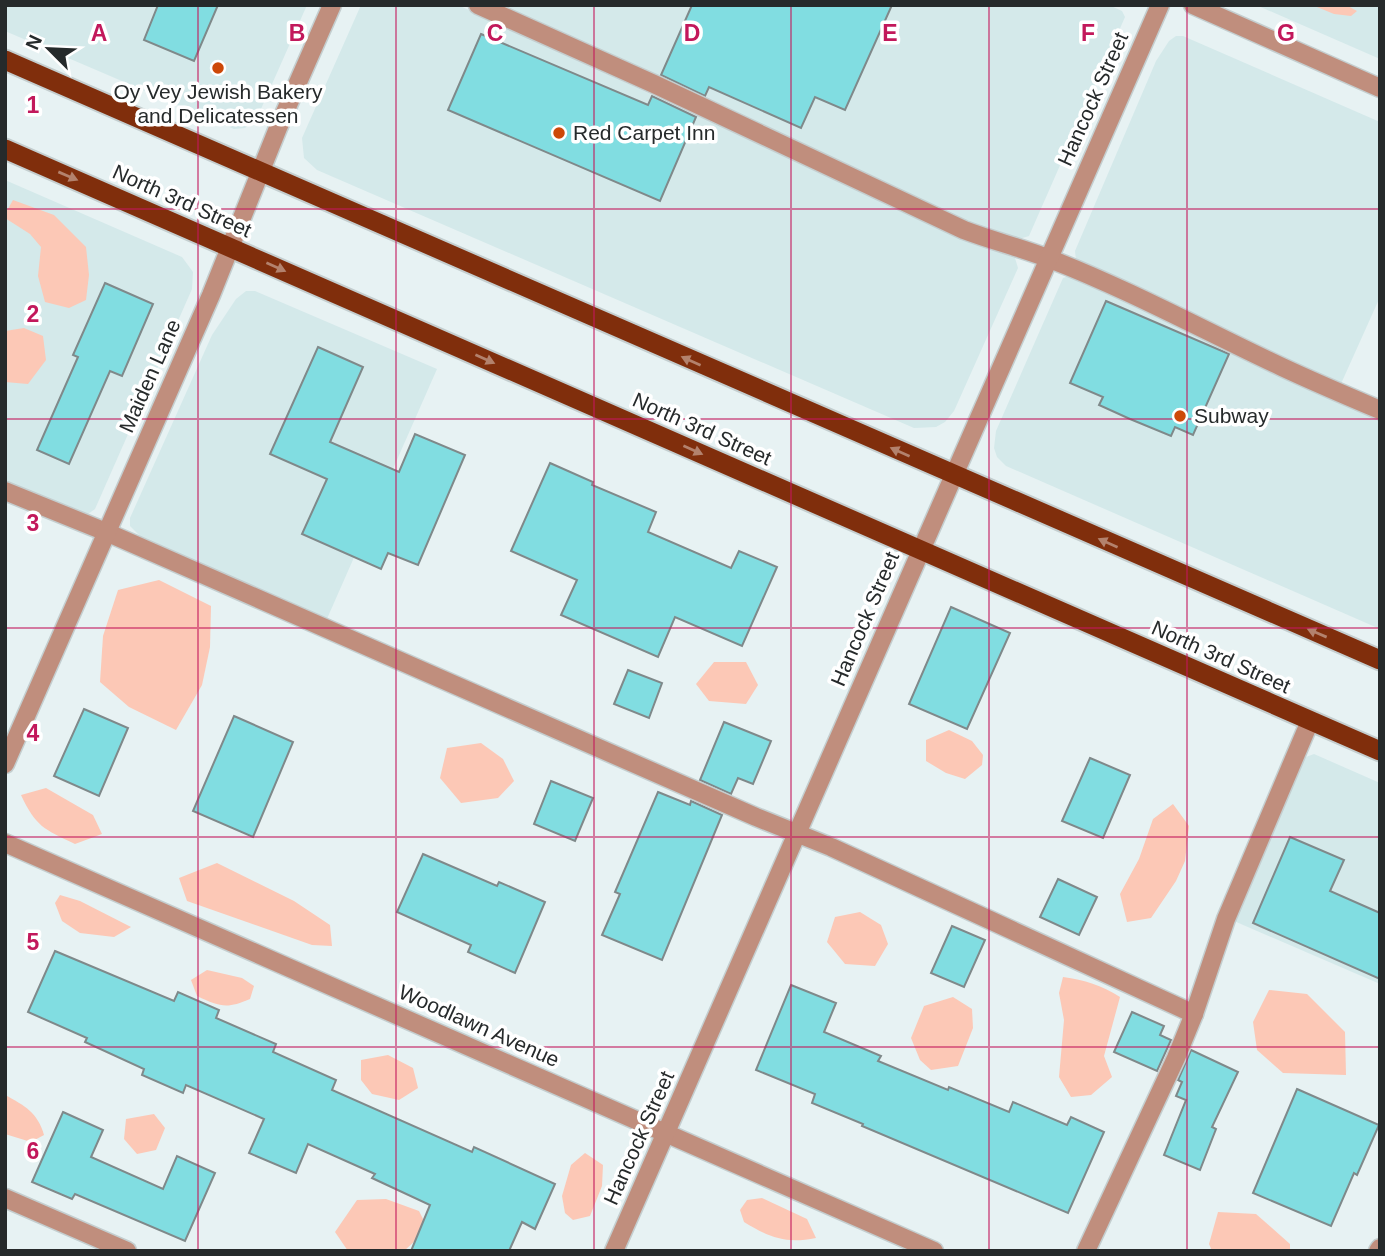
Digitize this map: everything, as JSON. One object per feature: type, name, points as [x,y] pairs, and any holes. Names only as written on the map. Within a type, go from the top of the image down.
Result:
[{"type":"highway","points":[[5,60],[1380,660]]},
{"type":"highway","name":"North 3rd Street","points":[[5,149],[1380,751]]},
{"type":"street","name":"Maiden Lane","points":[[5,764],[231,247],[260,172],[332,5]]},
{"type":"street","points":[[478,5],[654,84],[964,230],[1048,258],[1161,307],[1282,367],[1380,410]]},
{"type":"street","name":"Hancock Street","points":[[614,1251],[1160,5]]},
{"type":"street","points":[[1193,5],[1380,88]]},
{"type":"street","points":[[5,491],[106,532],[756,817],[797,832],[1194,1014]]},
{"type":"street","points":[[1086,1251],[1194,1014],[1226,919],[1310,721]]},
{"type":"street","name":"Woodlawn Avenue","points":[[5,843],[934,1251]]},
{"type":"street","points":[[5,1198],[127,1251]]},
{"type":"shaded area","points":[[5,5],[307,5],[257,118],[245,128],[234,129],[5,31]]},
{"type":"shaded area","points":[[361,5],[458,5],[966,240],[1015,258],[1018,268],[954,411],[945,422],[936,427],[914,428],[317,170],[304,158],[302,138]]},
{"type":"shaded area","points":[[498,5],[1109,5],[1122,11],[1125,17],[1029,236],[1019,239],[1006,238],[962,221]]},
{"type":"shaded area","points":[[1256,5],[1380,5],[1380,59]]},
{"type":"shaded area","points":[[1312,5],[1346,5],[1357,11],[1351,16],[1334,14]]},
{"type":"shaded area","points":[[1176,36],[1183,36],[1380,122],[1380,297],[1340,386],[1080,265],[1076,260],[1075,251],[1156,61],[1169,41]]},
{"type":"shaded area","points":[[5,180],[182,257],[193,272],[192,289],[95,509],[88,514],[79,515],[5,483]]},
{"type":"shaded area","points":[[13,200],[54,215],[86,247],[89,275],[86,300],[69,308],[45,302],[38,276],[41,247],[30,234],[5,218]]},
{"type":"shaded area","points":[[1063,278],[1080,278],[1380,418],[1380,629],[1006,466],[997,457],[994,448],[996,431]]},
{"type":"shaded area","points":[[246,291],[255,291],[437,369],[326,621],[142,538],[130,526],[130,518],[212,335],[236,299]]},
{"type":"shaded area","points":[[24,328],[43,336],[46,360],[28,384],[5,382],[5,331]]},
{"type":"shaded area","points":[[159,580],[211,606],[210,647],[202,685],[176,730],[129,707],[100,682],[103,636],[118,590]]},
{"type":"shaded area","points":[[714,662],[746,662],[758,685],[746,704],[709,701],[696,684]]},
{"type":"shaded area","points":[[949,730],[972,741],[983,755],[982,765],[965,779],[946,773],[926,761],[926,740]]},
{"type":"shaded area","points":[[481,743],[503,759],[514,781],[498,798],[461,803],[440,778],[447,748]]},
{"type":"shaded area","points":[[1314,754],[1380,783],[1380,984],[1234,921],[1296,772],[1306,757]]},
{"type":"shaded area","points":[[46,788],[93,815],[102,834],[75,844],[42,826],[31,814],[21,795]]},
{"type":"shaded area","points":[[1173,804],[1189,826],[1185,861],[1176,881],[1151,918],[1127,922],[1120,894],[1139,859],[1153,819]]},
{"type":"shaded area","points":[[217,863],[294,901],[330,925],[332,946],[312,945],[187,901],[179,878]]},
{"type":"shaded area","points":[[60,895],[80,901],[131,927],[114,937],[80,933],[62,921],[55,903]]},
{"type":"shaded area","points":[[860,912],[881,925],[888,944],[875,966],[845,964],[827,942],[835,917]]},
{"type":"shaded area","points":[[207,970],[242,978],[254,986],[250,999],[224,1005],[197,996],[191,980]]},
{"type":"shaded area","points":[[1063,977],[1093,984],[1120,997],[1104,1056],[1112,1077],[1091,1095],[1071,1097],[1059,1077],[1064,1020],[1059,993]]},
{"type":"shaded area","points":[[1269,990],[1307,994],[1345,1032],[1346,1075],[1283,1073],[1257,1050],[1253,1022]]},
{"type":"shaded area","points":[[953,997],[972,1009],[973,1028],[958,1066],[931,1070],[920,1060],[911,1038],[924,1006]]},
{"type":"shaded area","points":[[388,1055],[413,1068],[418,1088],[399,1100],[372,1094],[361,1080],[361,1060]]},
{"type":"shaded area","points":[[5,1095],[29,1110],[44,1135],[31,1142],[5,1134]]},
{"type":"shaded area","points":[[154,1114],[165,1128],[156,1150],[137,1154],[124,1139],[126,1119]]},
{"type":"shaded area","points":[[585,1153],[603,1165],[602,1186],[590,1216],[573,1220],[565,1213],[562,1196],[571,1165]]},
{"type":"shaded area","points":[[762,1198],[807,1219],[816,1238],[778,1238],[744,1222],[740,1210],[747,1200]]},
{"type":"shaded area","points":[[386,1199],[419,1211],[428,1229],[404,1251],[348,1251],[335,1232],[357,1200]]},
{"type":"shaded area","points":[[1218,1212],[1256,1214],[1290,1244],[1290,1251],[1212,1251],[1209,1244]]},
{"type":"building","points":[[158,5],[218,5],[194,61],[144,40]]},
{"type":"building","points":[[692,5],[892,5],[845,110],[815,97],[801,128],[709,87],[705,96],[661,75]]},
{"type":"building","points":[[481,34],[648,105],[652,96],[696,117],[660,201],[448,110]]},
{"type":"building","points":[[105,283],[153,304],[122,376],[110,371],[69,464],[37,450],[78,357],[73,355]]},
{"type":"building","points":[[1106,301],[1229,354],[1193,435],[1175,427],[1171,436],[1130,419],[1099,405],[1103,397],[1070,383]]},
{"type":"building","points":[[318,347],[363,367],[330,442],[399,472],[415,434],[465,455],[418,565],[388,553],[381,569],[302,534],[327,479],[270,454]]},
{"type":"building","points":[[550,463],[593,482],[592,485],[656,512],[648,532],[731,568],[739,551],[777,567],[742,646],[675,617],[658,657],[561,615],[577,580],[511,551]]},
{"type":"building","points":[[951,607],[1010,633],[967,729],[909,704]]},
{"type":"building","points":[[628,670],[662,683],[649,718],[614,704]]},
{"type":"building","points":[[84,709],[128,728],[99,796],[54,776]]},
{"type":"building","points":[[234,716],[293,742],[253,837],[193,811]]},
{"type":"building","points":[[724,722],[771,741],[753,784],[738,778],[731,794],[700,780]]},
{"type":"building","points":[[1090,758],[1130,775],[1103,838],[1062,821]]},
{"type":"building","points":[[551,781],[593,798],[575,841],[534,824]]},
{"type":"building","points":[[658,792],[690,805],[691,801],[722,815],[662,960],[602,935],[620,894],[615,892]]},
{"type":"building","points":[[1290,837],[1344,860],[1330,891],[1380,913],[1380,979],[1253,923]]},
{"type":"building","points":[[423,854],[497,886],[499,882],[545,902],[515,973],[468,952],[471,945],[397,912]]},
{"type":"building","points":[[1058,879],[1097,897],[1079,935],[1040,917]]},
{"type":"building","points":[[952,926],[985,940],[964,987],[931,973]]},
{"type":"building","points":[[55,951],[174,1001],[178,992],[219,1010],[216,1018],[276,1044],[273,1052],[336,1080],[332,1090],[472,1152],[474,1147],[555,1184],[535,1229],[522,1222],[509,1251],[411,1251],[430,1205],[372,1178],[375,1174],[308,1144],[296,1173],[249,1153],[264,1119],[186,1085],[183,1093],[142,1075],[144,1069],[85,1042],[87,1038],[28,1012]]},
{"type":"building","points":[[791,985],[836,1003],[824,1032],[881,1056],[878,1061],[1009,1112],[1013,1102],[1067,1125],[1071,1117],[1104,1132],[1068,1213],[862,1126],[863,1124],[812,1103],[815,1094],[756,1070]]},
{"type":"building","points":[[1132,1012],[1164,1026],[1160,1035],[1171,1040],[1157,1071],[1114,1052]]},
{"type":"building","points":[[1191,1050],[1238,1072],[1212,1127],[1216,1129],[1200,1170],[1164,1155],[1186,1100],[1176,1096],[1182,1082],[1178,1080]]},
{"type":"building","points":[[1297,1089],[1379,1125],[1331,1226],[1253,1193]]},
{"type":"building","points":[[63,1112],[103,1130],[91,1157],[163,1189],[177,1156],[215,1173],[185,1241],[75,1194],[72,1199],[32,1182]]},
{"type":"place","name":"Oy Vey Jewish Bakery and Delicatessen","points":[[218,68]]},
{"type":"place","name":"Red Carpet Inn","points":[[559,133]]},
{"type":"place","name":"Subway","points":[[1180,416]]}]
